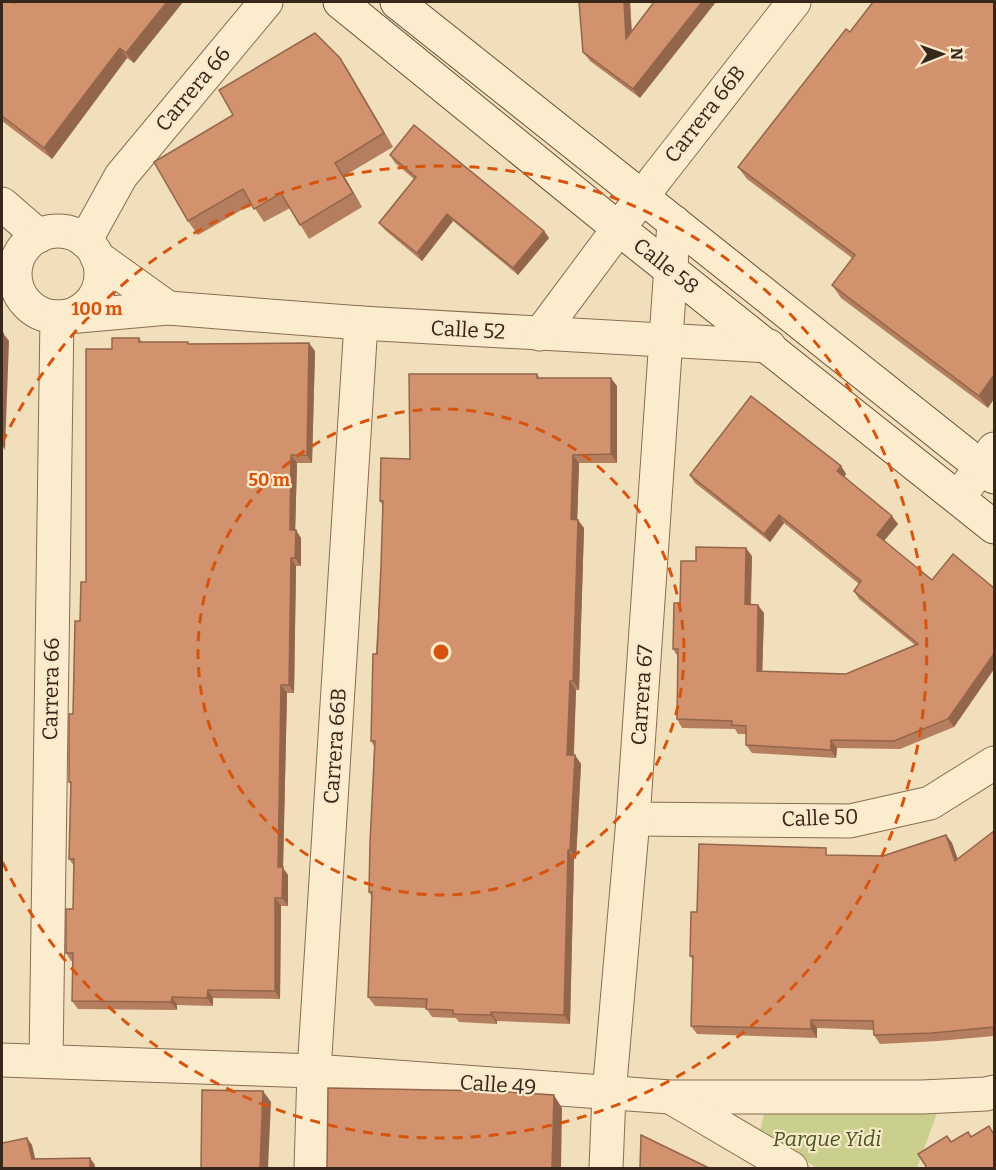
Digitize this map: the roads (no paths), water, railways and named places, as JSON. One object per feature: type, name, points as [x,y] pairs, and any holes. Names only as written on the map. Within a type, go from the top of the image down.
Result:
[{"type":"street","name":"Carrera 66","points":[[27,246],[121,176],[266,2]]},
{"type":"street","name":"Calle 58","points":[[340,2],[618,228],[994,527]]},
{"type":"street","name":"Calle 58","points":[[396,2],[674,222],[990,464]]},
{"type":"street","name":"Carrera 66B","points":[[618,228],[794,2]]},
{"type":"street","name":"Carrera 66","points":[[91,249],[121,176]]},
{"type":"street","points":[[2,204],[27,246]]},
{"type":"street","name":"Carrera 67","points":[[606,1168],[609,1094],[633,819],[669,268],[674,222]]},
{"type":"street","points":[[540,334],[618,228]]},
{"type":"street","points":[[91,249],[101,269],[100,282],[96,294],[79,312],[39,312],[22,298],[17,286],[16,270],[27,246],[61,231],[74,234],[168,308]]},
{"type":"street","name":"Calle 52","points":[[39,312],[168,308],[361,323],[769,346]]},
{"type":"street","name":"Carrera 66","points":[[39,312],[46,1061]]},
{"type":"street","name":"Carrera 66B","points":[[311,1168],[314,1071],[361,323]]},
{"type":"street","points":[[959,497],[990,464]]},
{"type":"street","name":"Calle 50","points":[[633,819],[850,821],[930,803],[994,763]]},
{"type":"street","name":"Calle 49","points":[[2,1060],[314,1071],[670,1097],[922,1097],[986,1095],[994,1092]]},
{"type":"street","points":[[670,1097],[791,1168]]},
{"type":"park label","name":"Parque Yidi","points":[[827,1139]]}]
